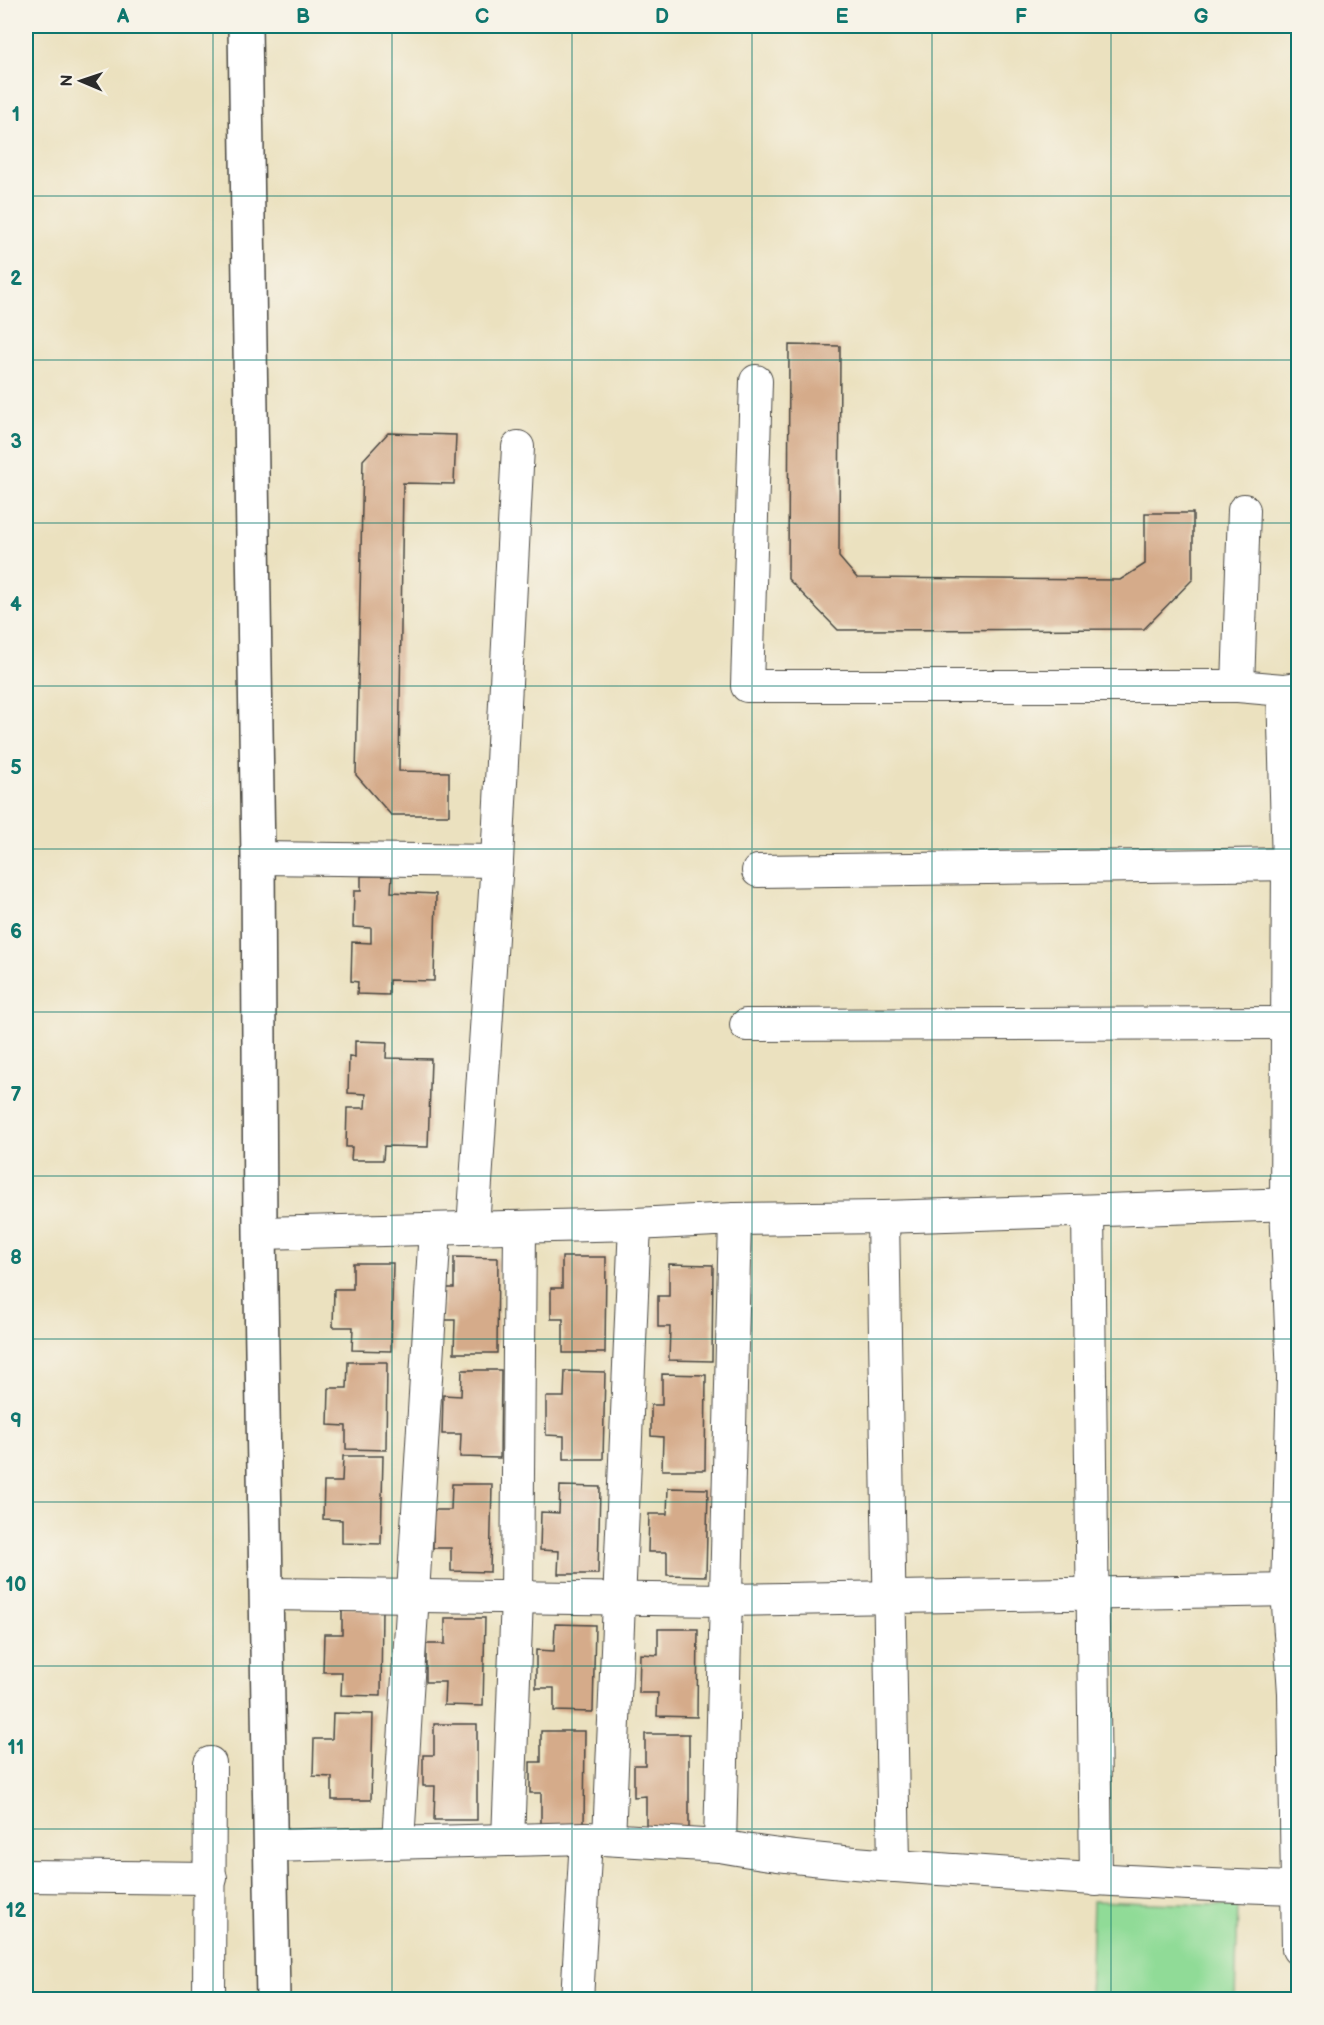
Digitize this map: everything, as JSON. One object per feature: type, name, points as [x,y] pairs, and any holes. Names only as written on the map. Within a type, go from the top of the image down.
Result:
[{"type":"main road","points":[[245,26],[258,858],[260,1233],[273,2000]]},
{"type":"street","points":[[756,381],[747,686],[1238,686],[1291,689],[1292,1204],[1296,1378],[1294,1521],[1287,1590],[1296,1692],[1299,1949]]},
{"type":"street","points":[[473,1228],[496,861],[518,447]]},
{"type":"street","points":[[1238,686],[1244,510]]},
{"type":"street","points":[[258,858],[496,861]]},
{"type":"street","points":[[758,871],[1293,864]]},
{"type":"street","points":[[746,1025],[1293,1023]]},
{"type":"street","points":[[260,1233],[1292,1204]]},
{"type":"street","points":[[1088,1211],[1096,1880]]},
{"type":"street","points":[[883,1217],[894,1866]]},
{"type":"street","points":[[720,1846],[735,1220]]},
{"type":"street","points":[[577,2000],[598,1838],[620,1599],[635,1224]]},
{"type":"street","points":[[508,1840],[517,1597],[520,1227]]},
{"type":"street","points":[[398,1842],[435,1229]]},
{"type":"street","points":[[266,1594],[726,1600],[1287,1590]]},
{"type":"street","points":[[209,2000],[210,1763]]},
{"type":"street","points":[[270,1845],[598,1838],[720,1846],[747,1851],[894,1866],[1096,1880],[1298,1888]]},
{"type":"street","points":[[26,1876],[211,1878]]},
{"type":"green space","points":[[1093,1901],[1238,1906],[1235,1999],[1090,1999]]},
{"type":"building","points":[[789,345],[840,346],[839,557],[857,578],[1120,580],[1145,564],[1145,513],[1193,513],[1193,579],[1144,629],[838,630],[788,579]]},
{"type":"building","points":[[388,433],[456,435],[454,484],[403,483],[399,771],[449,772],[449,815],[391,815],[356,775],[363,460]]},
{"type":"building","points":[[361,876],[392,876],[391,892],[436,894],[434,981],[389,980],[389,995],[357,994],[358,982],[351,981],[352,942],[371,943],[371,928],[353,927],[354,891],[361,891]]},
{"type":"building","points":[[355,1041],[387,1042],[386,1058],[431,1059],[428,1147],[384,1146],[383,1160],[351,1160],[352,1147],[346,1147],[347,1108],[365,1108],[366,1094],[348,1093],[349,1056],[355,1057]]},
{"type":"building","points":[[454,1257],[498,1258],[497,1353],[454,1353],[455,1320],[443,1320],[443,1288],[454,1288]]},
{"type":"building","points":[[562,1257],[606,1257],[605,1353],[563,1353],[563,1319],[551,1319],[551,1288],[562,1288]]},
{"type":"building","points":[[353,1263],[393,1263],[391,1351],[352,1350],[353,1327],[333,1327],[334,1289],[353,1289]]},
{"type":"building","points":[[669,1264],[713,1265],[712,1361],[669,1360],[670,1327],[658,1327],[658,1296],[669,1296]]},
{"type":"building","points":[[348,1362],[387,1362],[386,1450],[346,1449],[346,1426],[328,1425],[329,1388],[347,1388]]},
{"type":"building","points":[[462,1370],[501,1370],[500,1458],[460,1457],[461,1434],[442,1434],[443,1395],[461,1396]]},
{"type":"building","points":[[565,1371],[605,1372],[603,1459],[564,1459],[564,1436],[546,1435],[546,1397],[564,1397]]},
{"type":"building","points":[[662,1374],[706,1375],[705,1470],[662,1470],[663,1437],[651,1436],[651,1405],[662,1405]]},
{"type":"building","points":[[343,1456],[383,1456],[381,1544],[342,1543],[342,1520],[323,1519],[324,1482],[342,1482]]},
{"type":"building","points":[[452,1484],[492,1484],[490,1572],[451,1571],[451,1548],[433,1548],[433,1510],[451,1510]]},
{"type":"building","points":[[560,1486],[600,1487],[598,1574],[558,1574],[559,1551],[540,1550],[541,1512],[559,1513]]},
{"type":"building","points":[[668,1488],[708,1489],[706,1576],[667,1575],[667,1552],[648,1552],[649,1514],[667,1514]]},
{"type":"building","points":[[342,1608],[382,1608],[381,1696],[341,1695],[342,1672],[323,1672],[324,1634],[342,1634]]},
{"type":"building","points":[[445,1618],[485,1618],[483,1706],[444,1705],[445,1682],[426,1682],[426,1644],[445,1644]]},
{"type":"building","points":[[555,1624],[595,1625],[593,1712],[554,1711],[554,1688],[536,1688],[536,1650],[554,1651]]},
{"type":"building","points":[[658,1629],[698,1629],[697,1717],[657,1716],[658,1693],[639,1693],[640,1654],[658,1655]]},
{"type":"building","points":[[333,1713],[373,1714],[371,1800],[332,1800],[332,1777],[313,1776],[314,1739],[332,1739]]},
{"type":"building","points":[[434,1724],[477,1724],[477,1820],[434,1820],[435,1786],[423,1786],[423,1755],[434,1755]]},
{"type":"building","points":[[541,1731],[585,1731],[584,1827],[541,1827],[541,1793],[530,1793],[530,1762],[541,1762]]},
{"type":"building","points":[[645,1734],[689,1734],[689,1830],[646,1830],[646,1796],[634,1797],[634,1765],[645,1765]]}]
